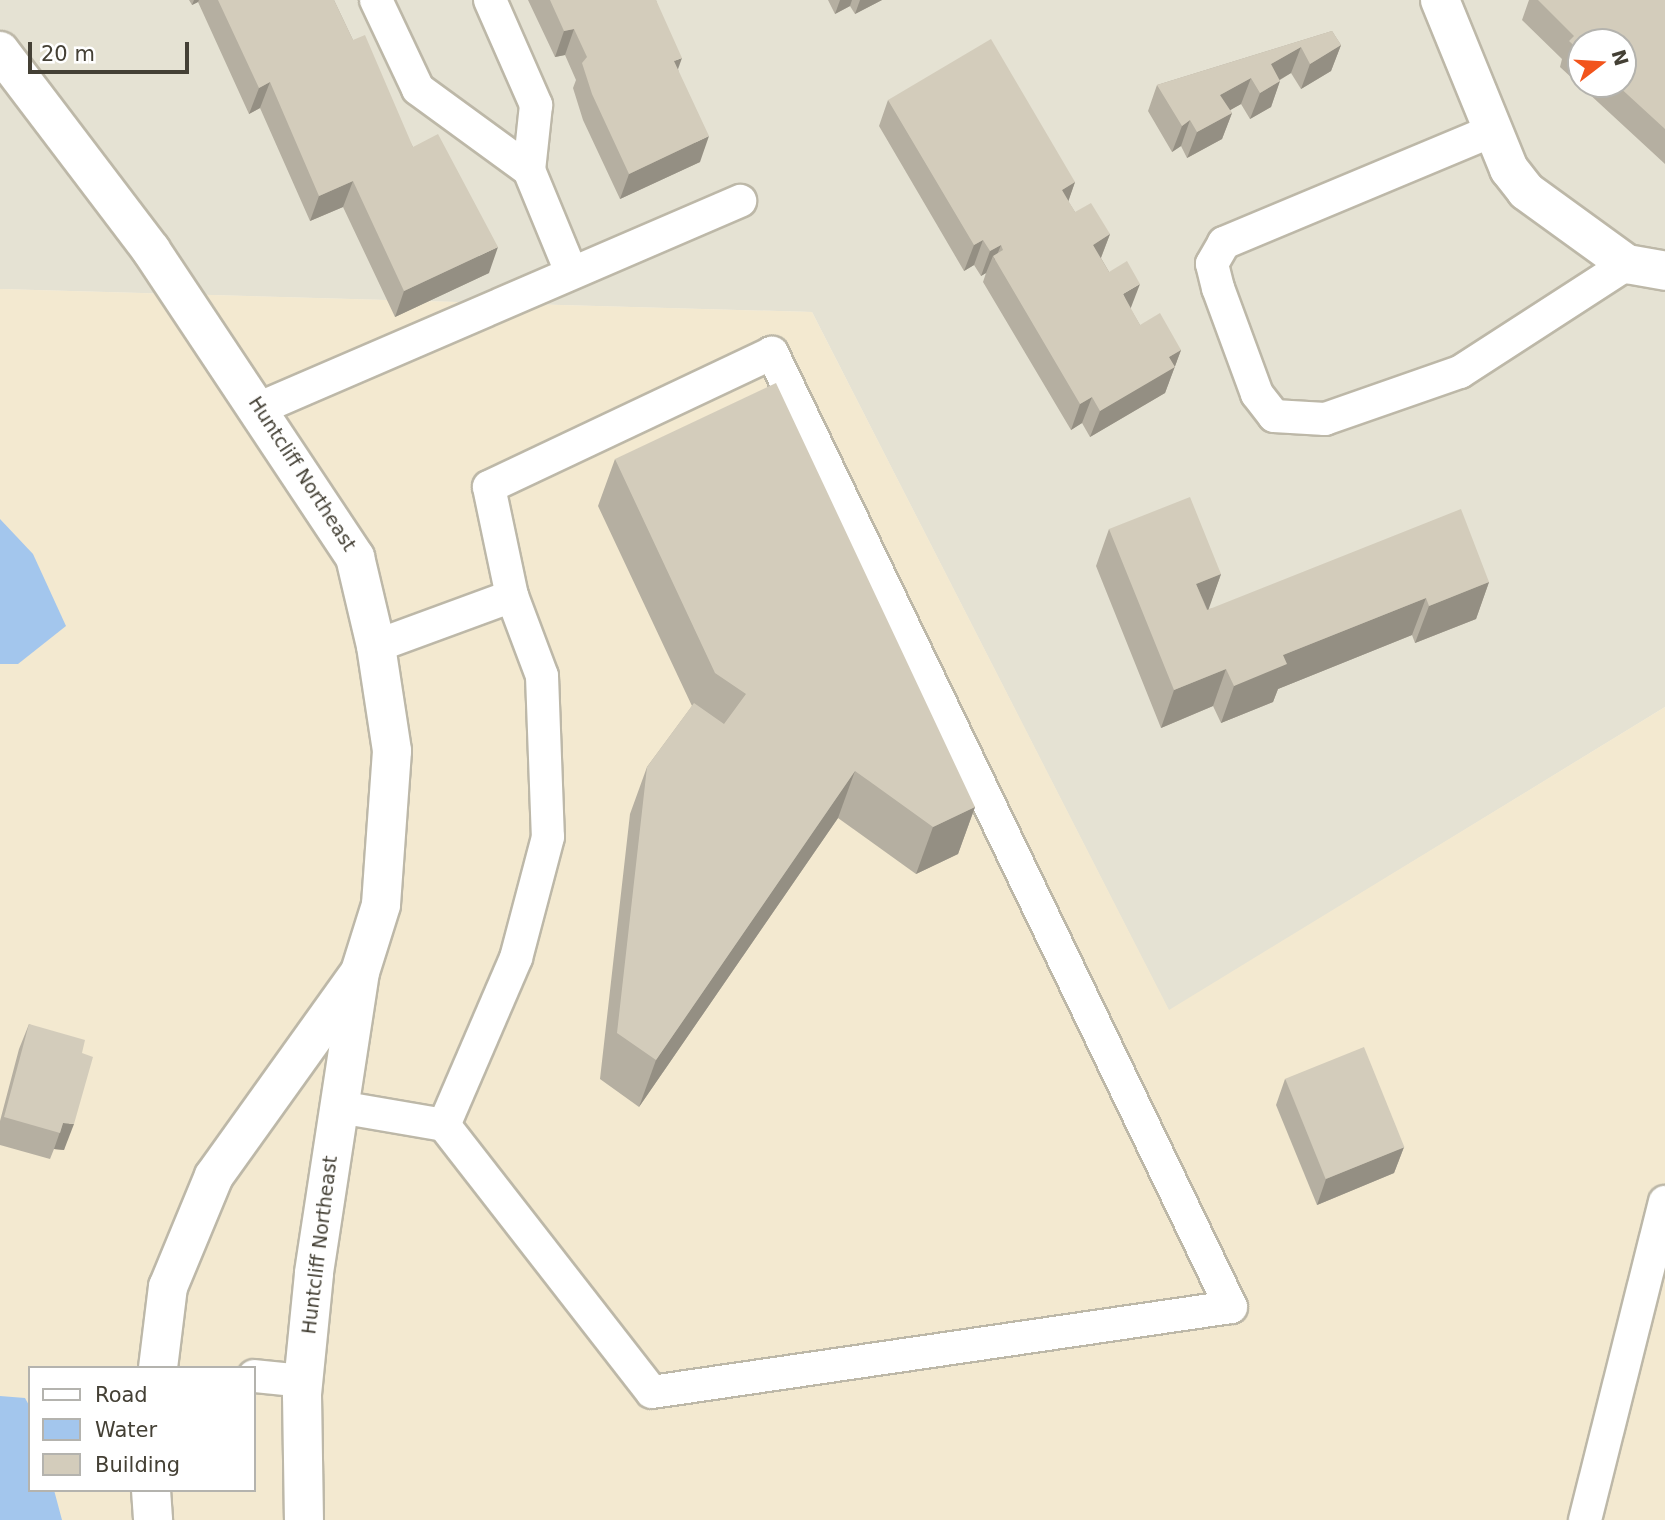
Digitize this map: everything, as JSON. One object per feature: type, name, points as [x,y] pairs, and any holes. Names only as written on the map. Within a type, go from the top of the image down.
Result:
[{"type":"street","points":[[1440,0],[1494,130],[1526,191],[1626,264],[1665,271]]},
{"type":"street","name":"Huntcliff Northeast","points":[[0,51],[151,250],[260,408],[355,557],[376,646],[392,751],[382,905],[360,972],[339,1107],[304,1381],[304,1520]]},
{"type":"street","name":"Huntcliff Northeast","points":[[159,1366],[168,1287],[214,1176],[360,972]]},
{"type":"street","points":[[151,1492],[153,1520]]},
{"type":"lane","points":[[376,0],[418,89],[529,170]]},
{"type":"lane","points":[[490,0],[536,105],[529,170],[570,272]]},
{"type":"lane","points":[[1494,130],[1224,243],[1212,264],[1218,288],[1256,394],[1274,416],[1325,419],[1460,372],[1626,264]]},
{"type":"lane","points":[[260,408],[570,272],[740,201]]},
{"type":"lane","points":[[339,1107],[444,1125],[652,1392],[1231,1307],[772,353],[489,487],[512,596],[542,676],[548,837],[516,958],[444,1125]]},
{"type":"lane","points":[[376,646],[512,596]]},
{"type":"lane","points":[[1585,1520],[1665,1202]]},
{"type":"lane","points":[[256,1376],[304,1381]]},
{"type":"shaded area","points":[[0,0],[1665,0],[1665,707],[1169,1011],[812,312],[0,289]]},
{"type":"shaded area","points":[[0,289],[812,312],[1169,1010],[1665,707],[1665,1520],[0,1520]]},
{"type":"water","points":[[0,519],[33,554],[66,626],[18,664],[0,664]]},
{"type":"water","points":[[0,1396],[25,1398],[28,1403],[28,1492],[55,1492],[62,1520],[0,1520]]},
{"type":"building","points":[[218,0],[334,0],[353,40],[365,35],[413,147],[438,134],[498,247],[404,291],[353,181],[319,196],[270,82],[259,88]]},
{"type":"building","points":[[550,0],[656,0],[682,58],[674,61],[709,136],[629,174],[592,94],[582,63],[587,57],[574,29],[564,31]]},
{"type":"building","points":[[1538,0],[1665,0],[1665,129],[1631,98],[1637,98],[1637,28],[1567,29]]},
{"type":"building","points":[[1332,31],[1341,45],[1310,64],[1301,47],[1271,64],[1280,81],[1260,93],[1251,78],[1220,95],[1232,113],[1197,132],[1190,120],[1182,126],[1157,85]]},
{"type":"building","points":[[991,39],[1075,182],[1062,190],[1075,212],[1091,203],[1110,234],[1093,245],[1109,272],[1127,261],[1140,284],[1123,294],[1140,325],[1160,313],[1181,350],[1169,357],[1175,367],[1100,411],[1092,397],[1080,404],[993,256],[1003,250],[1001,245],[990,251],[983,240],[974,245],[888,100]]},
{"type":"building","points":[[776,383],[975,807],[933,827],[855,771],[656,1060],[617,1033],[647,767],[694,703],[724,724],[746,694],[715,673],[615,459]]},
{"type":"building","points":[[1190,497],[1221,574],[1196,584],[1207,610],[1461,509],[1489,582],[1429,606],[1426,598],[1283,655],[1287,664],[1234,686],[1226,669],[1174,690],[1109,529]]},
{"type":"building","points":[[29,1024],[85,1040],[82,1053],[93,1057],[74,1124],[63,1123],[60,1133],[4,1117]]},
{"type":"building","points":[[1364,1047],[1404,1147],[1326,1179],[1285,1079]]}]
